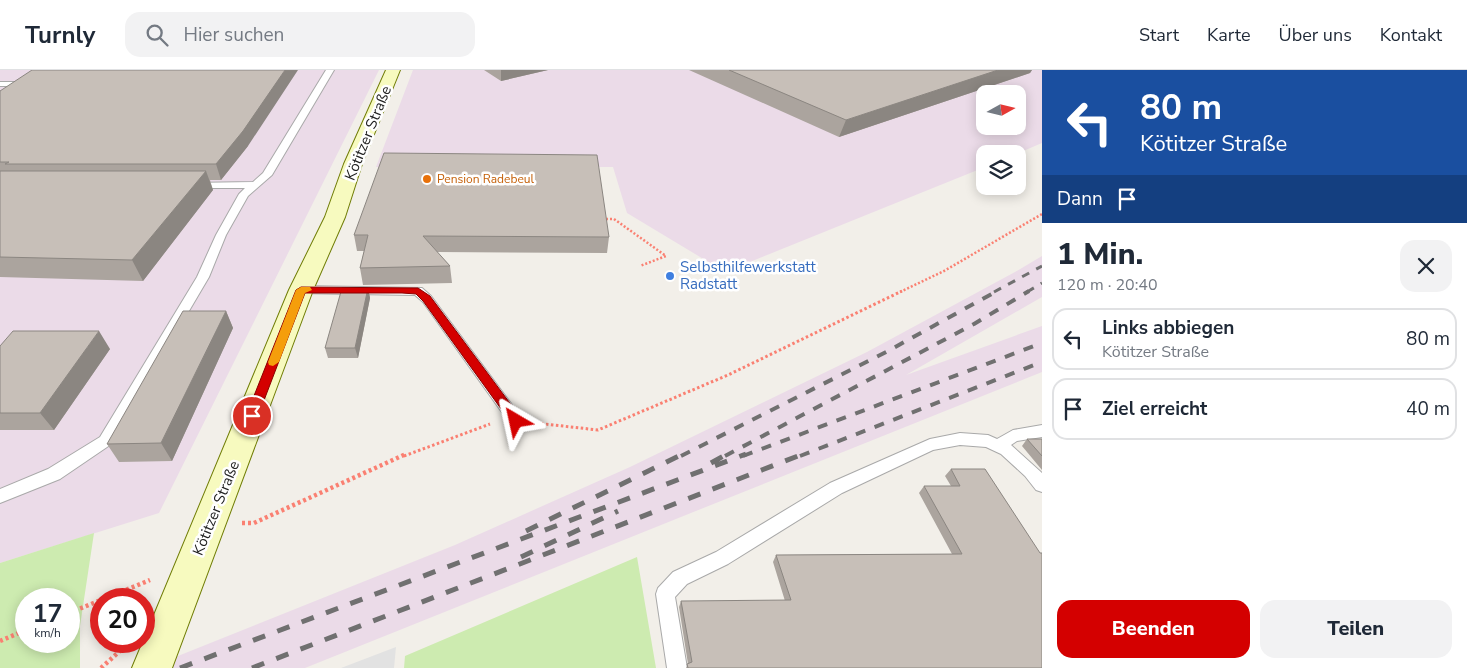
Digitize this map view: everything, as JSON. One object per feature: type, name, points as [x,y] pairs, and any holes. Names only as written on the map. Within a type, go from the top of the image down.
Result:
[{"type":"street","name":"Kötitzer Straße","points":[[138,657],[188,577],[301,290],[335,217],[354,164],[393,70]]},
{"type":"lane","points":[[0,496],[54,474],[105,440],[203,277],[221,235],[244,194],[267,175],[330,70]]},
{"type":"lane","points":[[0,84],[34,81],[15,94]]},
{"type":"lane","points":[[186,185],[254,185]]},
{"type":"lane","points":[[301,290],[418,291],[427,298],[516,421]]},
{"type":"lane","points":[[998,446],[1013,436],[1042,431]]},
{"type":"lane","points":[[677,668],[665,594],[680,578],[722,558],[836,488],[930,445],[960,439],[988,441],[1007,450],[1031,471],[1042,485]]},
{"type":"path","points":[[210,525],[254,523],[414,451],[502,420],[598,430],[728,375],[935,276],[1042,214]]},
{"type":"path","points":[[594,219],[614,219],[666,256],[640,266]]},
{"type":"path","points":[[131,588],[151,580],[188,577]]},
{"type":"path","points":[[0,641],[15,635]]},
{"type":"path","points":[[101,668],[138,657]]},
{"type":"shaded area","points":[[0,70],[379,70],[159,513],[0,563]]},
{"type":"shaded area","points":[[413,70],[1042,70],[1042,143],[1026,150],[1026,145],[976,145],[976,171],[725,272],[627,213],[613,167],[376,167]]},
{"type":"shaded area","points":[[1042,256],[1042,297],[906,375],[1042,326],[1042,372],[305,668],[148,668],[455,545],[630,467],[867,352]]},
{"type":"shaded area","points":[[396,647],[394,668],[341,668]]},
{"type":"green space","points":[[94,533],[80,626],[80,588],[15,588],[15,653],[80,653],[80,668],[0,668],[0,563]]},
{"type":"green space","points":[[637,557],[656,668],[404,668],[405,656]]},
{"type":"building","points":[[32,70],[285,70],[243,131],[216,164],[5,164],[9,162],[0,162],[0,91]]},
{"type":"building","points":[[729,70],[998,70],[846,120]]},
{"type":"building","points":[[384,153],[597,155],[609,237],[423,236],[450,266],[360,268],[368,235],[354,235]]},
{"type":"building","points":[[0,171],[206,171],[132,260],[0,257]]},
{"type":"building","points":[[342,288],[368,288],[355,348],[325,348]]},
{"type":"building","points":[[183,311],[226,311],[161,443],[107,444]]},
{"type":"building","points":[[13,331],[99,331],[40,413],[0,413],[0,346]]},
{"type":"building","points":[[1027,439],[1042,439],[1042,456]]},
{"type":"building","points":[[951,469],[985,469],[1040,553],[1042,553],[1042,668],[688,668],[687,664],[692,662],[681,601],[791,600],[776,555],[962,554],[924,486],[960,486]]},
{"type":"railway","points":[[994,292],[1042,266]]},
{"type":"railway","points":[[1027,292],[1042,283]]},
{"type":"railway","points":[[681,456],[888,351],[997,291]]},
{"type":"railway","points":[[725,456],[974,324],[1029,291]]},
{"type":"railway","points":[[743,456],[1042,343]]},
{"type":"railway","points":[[800,456],[1042,362]]},
{"type":"railway","points":[[526,531],[683,454]]},
{"type":"railway","points":[[711,463],[727,454]]},
{"type":"railway","points":[[180,668],[746,454]]},
{"type":"railway","points":[[252,668],[803,454]]},
{"type":"railway","points":[[521,557],[618,511]]},
{"type":"slow traffic","points":[[273,362],[301,290],[307,290]]},
{"type":"place","name":"Pension Radebeul","points":[[427,179]]},
{"type":"place","name":"Selbsthilfewerkstatt Radstatt","points":[[670,276]]},
{"type":"route","points":[[252,416],[301,290],[402,290],[418,291],[427,298],[516,421]]}]
